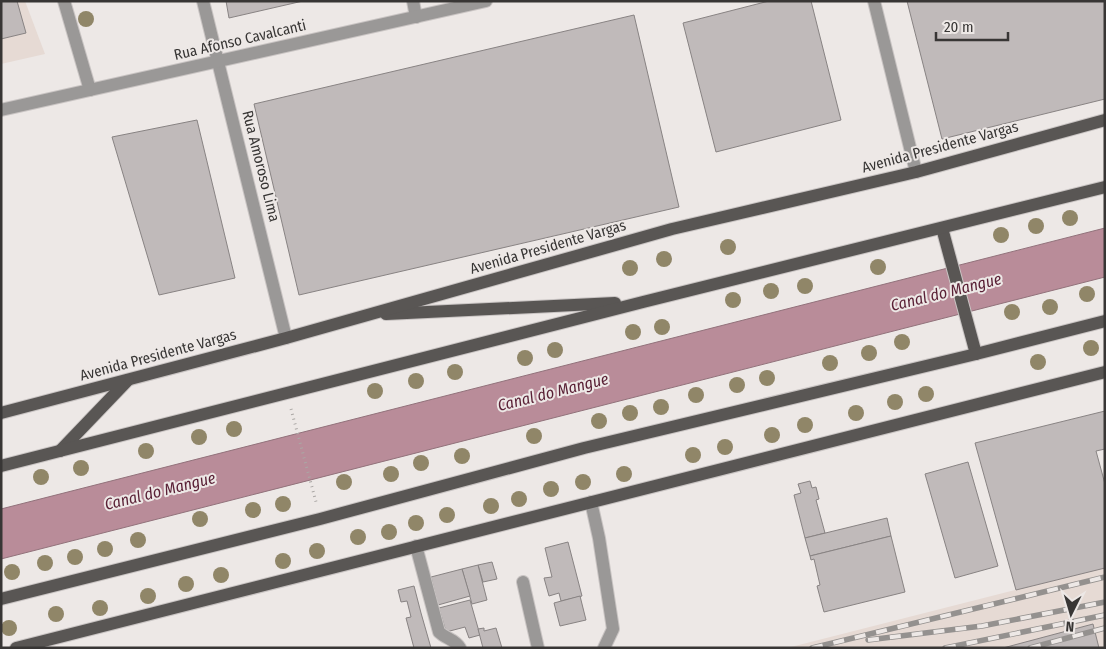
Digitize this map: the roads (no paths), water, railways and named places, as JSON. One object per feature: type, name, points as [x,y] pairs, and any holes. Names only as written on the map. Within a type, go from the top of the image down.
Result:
[{"type":"main road","name":"Avenida Presidente Vargas","points":[[1,413],[286,338],[672,229],[916,172],[1105,120]]},
{"type":"main road","points":[[1,466],[643,302],[1105,187]]},
{"type":"main road","points":[[942,228],[976,354]]},
{"type":"main road","points":[[364,315],[643,302]]},
{"type":"main road","points":[[1,599],[311,521],[584,448],[976,354],[1105,321]]},
{"type":"main road","points":[[16,648],[1105,372]]},
{"type":"main road","points":[[59,451],[128,380]]},
{"type":"street","points":[[64,1],[90,90]]},
{"type":"street","name":"Rua Amoroso Lima","points":[[204,1],[286,338]]},
{"type":"street","points":[[412,1],[416,17]]},
{"type":"street","name":"Rua Afonso Cavalcanti","points":[[1,110],[486,1]]},
{"type":"street","points":[[874,1],[916,172]]},
{"type":"street","points":[[591,502],[599,538],[613,629],[604,648]]},
{"type":"street","points":[[416,546],[439,632],[443,637],[454,640],[460,648]]},
{"type":"street","points":[[523,582],[538,648]]},
{"type":"water","name":"Canal do Mangue","points":[[1105,228],[1105,277],[1,559],[1,509]]},
{"type":"railway","points":[[812,648],[1105,577]]},
{"type":"railway","points":[[868,640],[982,626],[1105,602]]},
{"type":"railway","points":[[945,648],[1105,615]]},
{"type":"railway","points":[[1030,648],[1105,628]]}]
